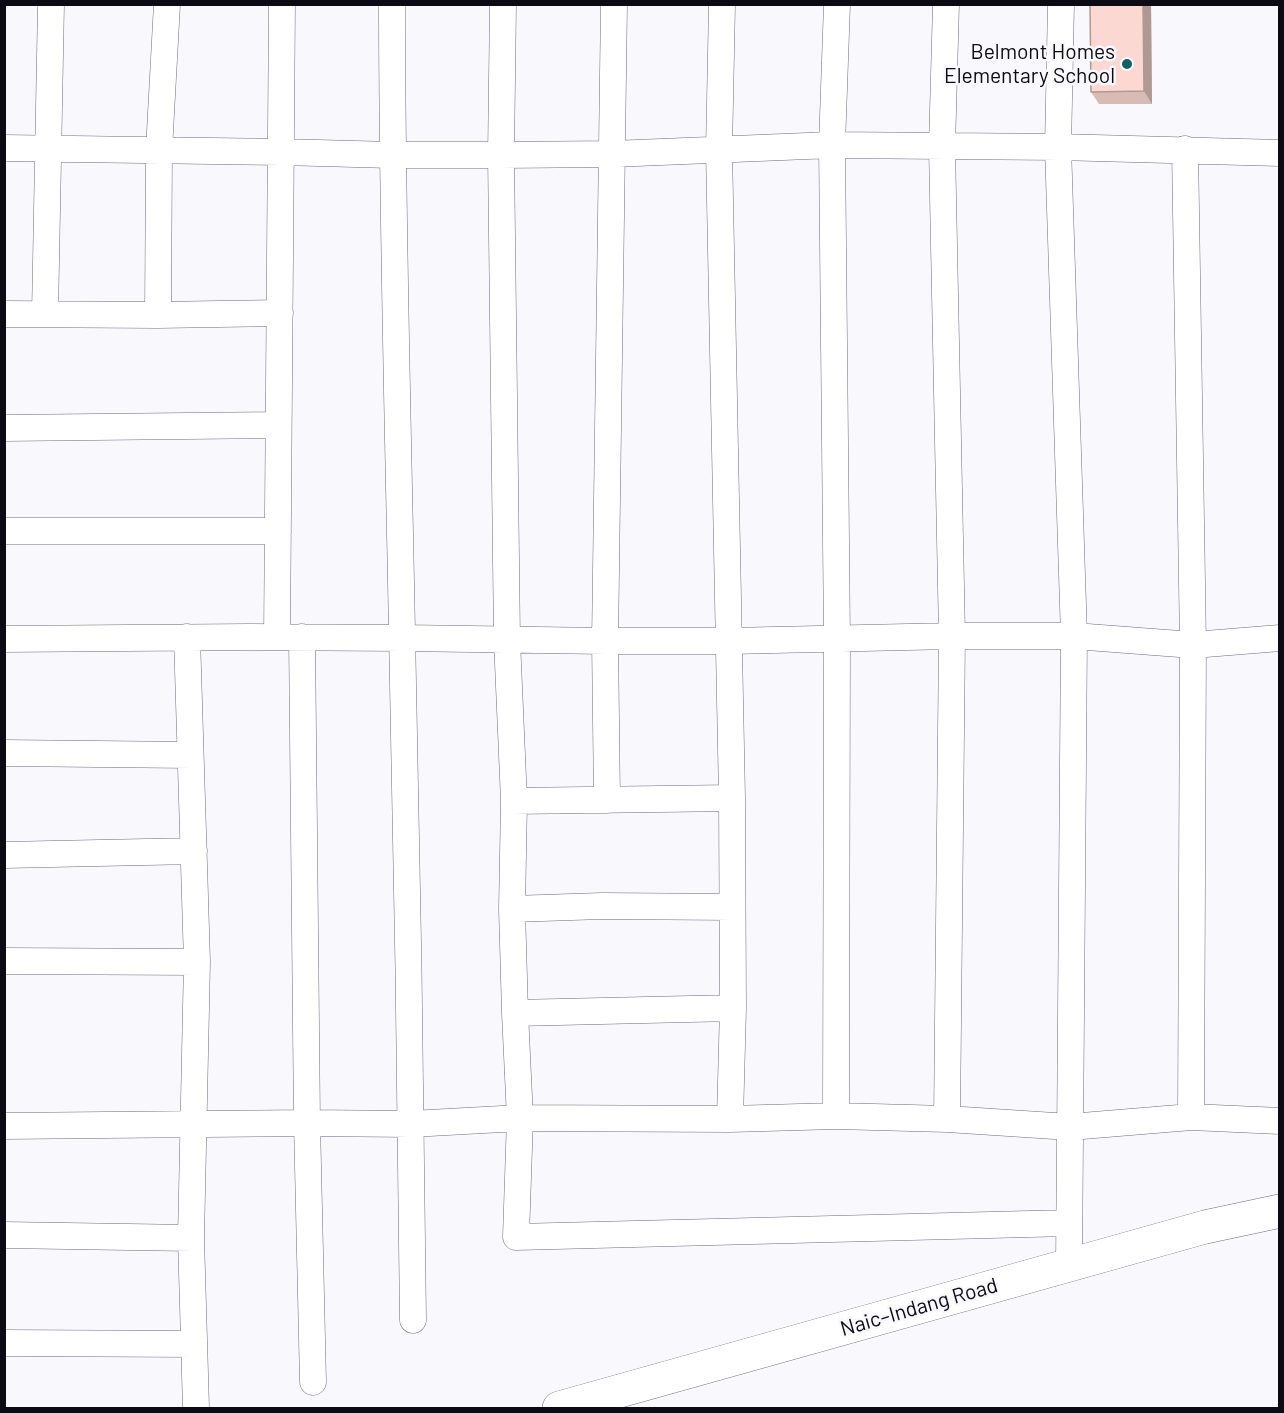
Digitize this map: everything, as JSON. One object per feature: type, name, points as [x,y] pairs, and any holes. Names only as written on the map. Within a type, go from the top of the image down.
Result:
[{"type":"main road","name":"Naic–Indang Road","points":[[559,1408],[1205,1227],[1280,1211]]},
{"type":"street","points":[[45,314],[51,4]]},
{"type":"street","points":[[158,315],[159,150],[167,4]]},
{"type":"street","points":[[277,638],[282,4]]},
{"type":"street","points":[[392,4],[392,155],[403,638],[413,1320]]},
{"type":"street","points":[[502,4],[501,155],[507,640],[514,801],[512,909],[520,1118],[516,1237],[1069,1223]]},
{"type":"street","points":[[607,800],[605,641],[614,4]]},
{"type":"street","points":[[722,4],[719,150],[732,798],[733,1008],[730,1119]]},
{"type":"street","points":[[836,1116],[837,639],[832,145],[837,4]]},
{"type":"street","points":[[946,4],[942,147],[952,636],[946,1119]]},
{"type":"street","points":[[1061,4],[1058,147],[1074,636],[1068,1265]]},
{"type":"street","points":[[4,148],[501,155],[612,154],[832,145],[1185,149],[1280,153]]},
{"type":"street","points":[[1185,149],[1194,645],[1191,1117]]},
{"type":"street","points":[[4,314],[280,314]]},
{"type":"street","points":[[4,428],[278,425]]},
{"type":"street","points":[[4,531],[278,531]]},
{"type":"street","points":[[4,639],[302,637],[729,641],[1074,636],[1194,645],[1280,638]]},
{"type":"street","points":[[187,637],[197,962],[191,1238],[196,1408]]},
{"type":"street","points":[[302,637],[307,1123],[313,1382]]},
{"type":"street","points":[[4,753],[190,755]]},
{"type":"street","points":[[514,801],[732,798]]},
{"type":"street","points":[[4,855],[194,851]]},
{"type":"street","points":[[512,909],[602,906],[732,907]]},
{"type":"street","points":[[4,961],[197,962]]},
{"type":"street","points":[[515,1014],[733,1008]]},
{"type":"street","points":[[4,1126],[411,1124],[520,1118],[730,1119],[836,1116],[946,1119],[1070,1128],[1191,1117],[1280,1121]]},
{"type":"street","points":[[4,1235],[191,1238]]},
{"type":"street","points":[[4,1343],[194,1344]]},
{"type":"building","points":[[1090,4],[1143,4],[1144,91],[1091,92]]},
{"type":"place","name":"Belmont Homes Elementary School","points":[[1127,64]]}]
